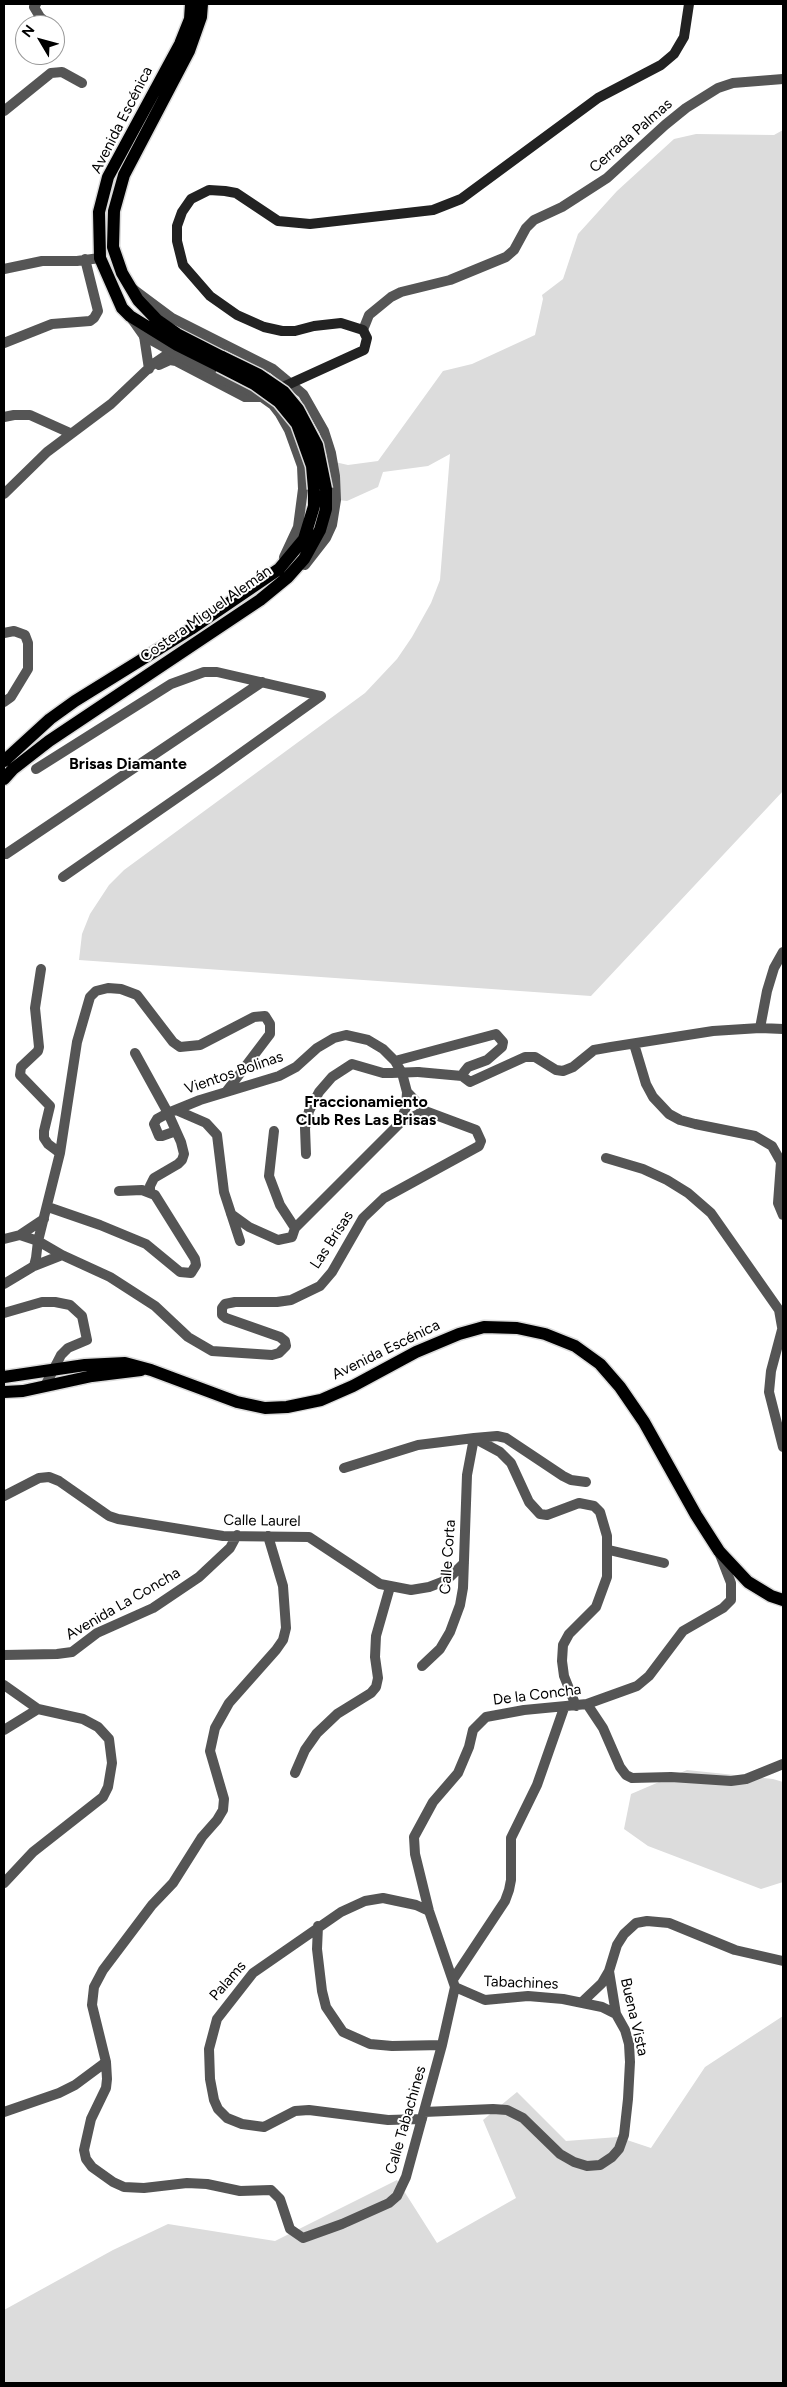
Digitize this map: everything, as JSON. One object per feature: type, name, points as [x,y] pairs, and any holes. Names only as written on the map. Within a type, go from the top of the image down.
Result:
[{"type":"main road","name":"Avenida Escénica","points":[[110,284],[100,258],[99,212],[108,178],[180,44],[190,19],[191,4]]},
{"type":"main road","name":"Costera Miguel Alemán","points":[[202,4],[201,17],[189,51],[124,175],[114,210],[113,247],[122,273],[138,300],[157,320],[220,362]]},
{"type":"main road","points":[[262,396],[364,350],[367,338],[363,330],[341,324],[282,331],[250,322],[221,305],[210,296],[183,266],[177,241],[177,226],[182,212],[191,199],[209,190],[236,193],[278,220],[310,224],[404,215],[432,210],[461,199],[598,98],[660,65],[674,54],[684,37],[689,4]]},
{"type":"main road","name":"Costera Miguel Alemán","points":[[110,284],[122,308],[130,316],[177,346],[259,375],[284,392],[309,428],[317,445],[320,489],[326,509],[320,530],[304,559],[128,669]]},
{"type":"main road","name":"Costera Miguel Alemán","points":[[4,779],[13,769],[98,706],[227,622],[283,573]]},
{"type":"main road","points":[[50,719],[82,708],[98,706],[106,693],[128,669]]},
{"type":"main road","points":[[4,761],[50,719],[128,669]]},
{"type":"main road","name":"Avenida Escénica","points":[[4,1377],[108,1362],[125,1362],[237,1402],[265,1408],[287,1407],[321,1400],[353,1386],[416,1352],[459,1334],[484,1327],[517,1328],[545,1334],[576,1346],[600,1364],[620,1387],[644,1422],[696,1515],[719,1551],[748,1582],[771,1596],[783,1600]]},
{"type":"main road","name":"Avenida Escénica","points":[[4,1392],[92,1376],[151,1370]]},
{"type":"street","points":[[36,4],[34,7],[39,15]]},
{"type":"street","points":[[4,111],[51,73],[62,72],[82,83]]},
{"type":"street","name":"Cerrada Palmas","points":[[363,330],[369,315],[383,302],[396,295],[450,280],[506,257],[514,250],[526,228],[534,220],[562,207],[608,178],[665,125],[686,108],[718,88],[733,83],[783,79]]},
{"type":"street","points":[[4,269],[42,260],[100,258]]},
{"type":"street","points":[[4,344],[52,324],[90,321],[94,318],[98,311],[85,259]]},
{"type":"street","points":[[131,287],[172,318],[273,369],[292,382],[303,394],[324,431],[335,476],[336,500],[332,525],[326,538],[305,565],[283,573]]},
{"type":"street","points":[[130,316],[144,336],[222,379],[262,396],[280,414],[302,466],[303,489],[298,527],[283,573]]},
{"type":"street","points":[[144,336],[149,369]]},
{"type":"street","points":[[4,494],[70,433],[111,404],[161,358],[171,352]]},
{"type":"street","points":[[149,369],[170,360],[245,398],[262,396]]},
{"type":"street","points":[[4,417],[14,414],[30,415],[70,433]]},
{"type":"street","points":[[4,633],[14,631],[25,635],[28,643],[28,669],[11,697],[4,702]]},
{"type":"street","points":[[36,769],[171,684],[204,672],[217,672],[321,696],[63,877]]},
{"type":"street","points":[[6,854],[262,682]]},
{"type":"street","points":[[98,706],[108,722]]},
{"type":"street","points":[[760,1028],[767,991],[774,968],[783,952]]},
{"type":"street","points":[[41,969],[35,1008],[39,1046],[38,1051],[20,1067],[20,1074],[50,1106],[44,1138],[48,1144],[60,1153]]},
{"type":"street","points":[[34,1266],[38,1241],[60,1153],[77,1042],[90,996],[96,991],[108,988],[121,988],[137,995],[173,1042],[180,1046],[200,1045],[254,1017],[265,1016],[270,1024],[270,1034],[226,1092]]},
{"type":"street","points":[[306,1154],[304,1128],[309,1110],[319,1092],[332,1077],[352,1064],[383,1073],[418,1072],[462,1076],[470,1082],[525,1057],[535,1057],[556,1070],[563,1070],[573,1067],[594,1050],[714,1031],[760,1028],[783,1029]]},
{"type":"street","points":[[395,1061],[491,1034],[500,1037],[502,1047],[498,1052],[487,1060],[468,1067],[462,1076]]},
{"type":"street","name":"Vientos Bolinas","points":[[172,1111],[279,1076],[296,1067],[317,1048],[334,1038],[346,1035],[368,1040],[382,1049],[395,1061],[402,1073],[407,1092],[406,1107],[400,1123],[296,1228],[292,1237],[278,1240],[249,1227],[231,1214]]},
{"type":"street","points":[[634,1044],[646,1084],[662,1108],[680,1120],[763,1139],[772,1146],[781,1162],[781,1191],[778,1202],[783,1215]]},
{"type":"street","points":[[135,1053],[172,1111],[176,1131],[183,1150],[182,1160],[154,1178],[150,1186],[150,1192]]},
{"type":"street","name":"Las Brisas","points":[[20,1235],[38,1241],[62,1255],[110,1277],[155,1306],[199,1345],[228,1353],[272,1355],[279,1353],[286,1346],[285,1341],[280,1337],[226,1318],[222,1315],[222,1308],[225,1304],[291,1300],[320,1286],[332,1272],[363,1218],[384,1198],[479,1146],[482,1141],[476,1130],[467,1125],[425,1111],[407,1092]]},
{"type":"street","points":[[172,1111],[154,1124],[156,1133],[162,1136],[176,1131]]},
{"type":"street","points":[[172,1111],[206,1123],[217,1135],[224,1192],[240,1241]]},
{"type":"street","points":[[400,1123],[425,1111]]},
{"type":"street","points":[[274,1131],[269,1176],[280,1205],[296,1228]]},
{"type":"street","points":[[606,1158],[643,1169],[667,1180],[688,1193],[711,1213],[779,1310],[783,1327],[771,1372],[769,1392],[783,1447]]},
{"type":"street","points":[[48,1207],[100,1225],[146,1244],[180,1272],[191,1273],[196,1265],[195,1259],[160,1202],[150,1192],[119,1191]]},
{"type":"street","points":[[4,1239],[20,1235],[44,1219]]},
{"type":"street","points":[[4,1284],[34,1266],[62,1255]]},
{"type":"street","points":[[4,1313],[42,1302],[70,1306],[78,1312],[88,1336],[87,1340],[68,1348],[61,1355],[45,1386]]},
{"type":"street","points":[[344,1468],[418,1445],[497,1436],[506,1438],[563,1476],[571,1480],[586,1482]]},
{"type":"street","points":[[474,1438],[500,1452],[511,1463],[529,1502],[540,1514],[547,1516],[579,1503],[594,1506],[600,1512],[605,1524],[608,1550],[607,1577],[596,1606],[569,1634],[563,1645],[562,1661],[564,1676],[576,1706]]},
{"type":"street","name":"Calle Corta","points":[[422,1666],[440,1649],[456,1622],[464,1563],[467,1475],[474,1438]]},
{"type":"street","name":"Calle Laurel","points":[[4,1496],[39,1478],[49,1477],[59,1481],[109,1516],[118,1520],[215,1534],[309,1537],[364,1575],[390,1587],[411,1590],[429,1587],[451,1576],[464,1563]]},
{"type":"street","name":"Avenida La Concha","points":[[4,1655],[72,1652],[97,1633],[153,1608],[183,1589],[214,1564],[230,1548],[237,1535]]},
{"type":"street","name":"Calle Tabachines","points":[[268,1536],[283,1586],[286,1628],[283,1640],[276,1650],[229,1703],[215,1728],[210,1751],[224,1799],[223,1810],[202,1837],[173,1883],[152,1904],[103,1970],[94,1986],[92,2005],[106,2062],[106,2088],[86,2134],[86,2159],[92,2167],[113,2182],[124,2187],[144,2188],[197,2184],[240,2191],[271,2190],[280,2199],[290,2229],[303,2238],[378,2208],[397,2196],[406,2177],[442,2045],[454,1982],[505,1901],[511,1880],[510,1838],[537,1785],[564,1708]]},
{"type":"street","points":[[608,1550],[664,1563]]},
{"type":"street","name":"De la Concha","points":[[454,1982],[429,1911],[415,1854],[414,1837],[433,1802],[458,1773],[469,1747],[473,1730],[486,1717],[524,1710],[564,1708],[587,1704],[637,1686],[649,1676],[683,1631],[723,1608],[731,1600],[731,1583],[719,1551]]},
{"type":"street","points":[[295,1773],[305,1750],[317,1733],[337,1714],[371,1693],[376,1687],[378,1678],[375,1657],[376,1636],[390,1587]]},
{"type":"street","points":[[4,1685],[38,1709],[83,1719],[98,1727],[109,1739],[111,1749],[110,1777],[102,1797],[33,1852],[4,1882]]},
{"type":"street","points":[[587,1704],[603,1728],[620,1767],[632,1778],[671,1777],[731,1781],[746,1779],[783,1764]]},
{"type":"street","points":[[4,1730],[38,1709]]},
{"type":"street","name":"Palams","points":[[423,2115],[388,2120],[309,2110],[295,2111],[264,2126],[250,2126],[228,2118],[218,2110],[210,2080],[209,2049],[216,2019],[253,1973],[318,1926],[364,1901],[383,1898],[429,1911]]},
{"type":"street","name":"Buena Vista","points":[[423,2115],[494,2109],[507,2110],[523,2118],[560,2154],[574,2162],[587,2166],[600,2165],[612,2157],[619,2149],[624,2135],[628,2099],[630,2062],[628,2044],[625,2030],[616,2014],[609,1971],[617,1945],[624,1934],[636,1923],[647,1921],[669,1923],[735,1950],[783,1961]]},
{"type":"street","points":[[318,1926],[317,1949],[322,1991],[326,2007],[343,2032],[370,2044],[400,2046],[442,2045]]},
{"type":"street","points":[[582,2002],[602,1983],[609,1971]]},
{"type":"street","name":"Tabachines","points":[[454,1982],[485,2000],[528,1996],[582,2002],[602,2007],[616,2014]]},
{"type":"street","points":[[4,2112],[59,2093],[75,2085],[106,2062]]},
{"type":"shaded area","points":[[783,130],[783,791],[591,996],[79,960],[82,934],[90,914],[109,885],[124,870],[365,693],[397,659],[431,603],[440,580],[450,454],[428,466],[383,472],[378,487],[347,501],[330,499],[326,460],[348,465],[378,461],[443,371],[472,364],[535,335],[543,299],[542,295],[563,279],[578,234],[617,191],[674,139],[696,134],[774,135]]},
{"type":"shaded area","points":[[687,1770],[773,1779],[783,1782],[783,1882],[761,1889],[648,1846],[624,1829],[631,1794]]},
{"type":"shaded area","points":[[783,2016],[783,2383],[4,2383],[4,2310],[113,2250],[168,2224],[275,2241],[397,2180],[437,2243],[516,2198],[483,2120],[517,2092],[566,2141],[618,2137],[651,2148],[705,2067]]},
{"type":"district","name":"Brisas Diamante","points":[[128,764]]},
{"type":"district","name":"Fraccionamiento Club Res Las Brisas","points":[[366,1111]]}]
